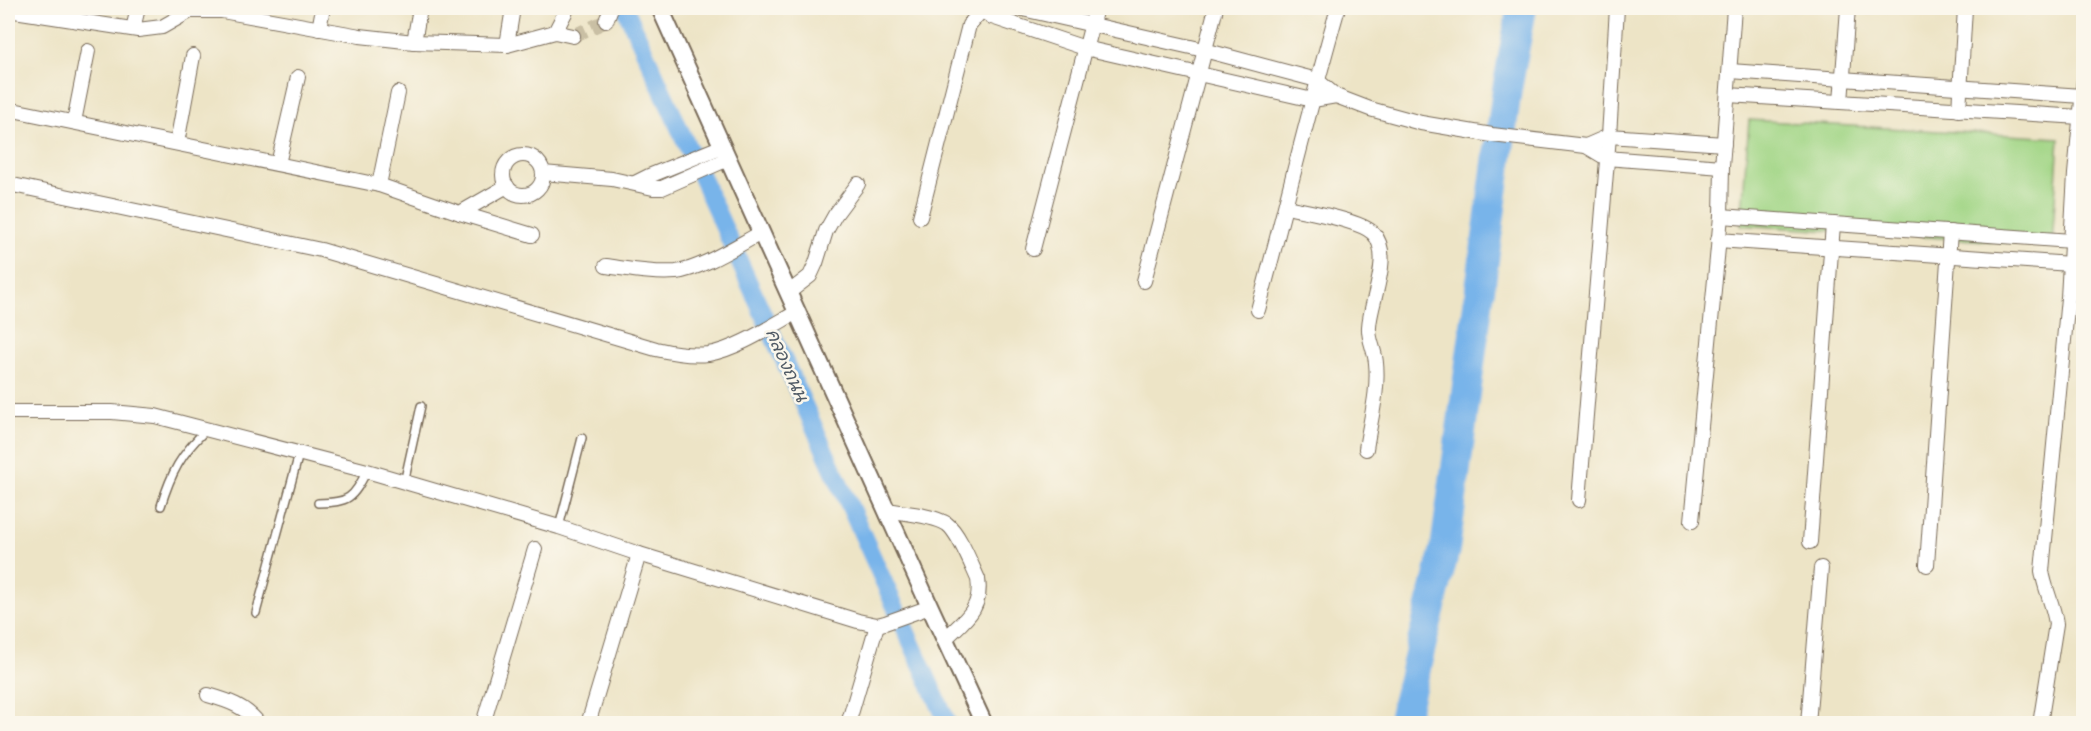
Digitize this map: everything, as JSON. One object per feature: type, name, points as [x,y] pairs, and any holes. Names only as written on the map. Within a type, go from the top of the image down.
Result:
[{"type":"street","points":[[134,29],[138,8]]},
{"type":"street","points":[[319,29],[323,8]]},
{"type":"street","points":[[414,42],[420,8]]},
{"type":"street","points":[[507,45],[513,8]]},
{"type":"street","points":[[660,8],[719,156],[788,293],[791,315],[886,510],[924,609],[945,639],[984,723]]},
{"type":"street","points":[[920,217],[969,25],[983,8],[987,14],[1085,48],[1313,100],[1336,96]]},
{"type":"street","points":[[999,18],[1005,16],[1013,8]]},
{"type":"street","points":[[1018,8],[1204,50],[1317,80],[1336,96],[1370,109],[1421,123],[1492,135],[1586,146],[1606,158],[1722,167]]},
{"type":"street","points":[[1033,249],[1096,8]]},
{"type":"street","points":[[1144,281],[1216,8]]},
{"type":"street","points":[[1258,310],[1317,80],[1338,8]]},
{"type":"street","points":[[1579,500],[1609,136],[1617,8]]},
{"type":"street","points":[[1692,521],[1721,216],[1722,167],[1734,8]]},
{"type":"street","points":[[1841,102],[1848,8]]},
{"type":"street","points":[[1959,110],[1965,8]]},
{"type":"street","points":[[8,10],[47,12],[134,29],[162,27],[190,11],[232,10],[319,29],[414,42],[507,45],[555,32],[573,36]]},
{"type":"street","points":[[555,32],[566,11]]},
{"type":"street","points":[[74,123],[88,51]]},
{"type":"street","points":[[177,143],[194,56]]},
{"type":"street","points":[[1730,72],[2082,96]]},
{"type":"street","points":[[278,164],[298,77]]},
{"type":"street","points":[[2040,723],[2056,624],[2054,608],[2042,571],[2079,175],[2080,117],[2084,79]]},
{"type":"street","points":[[379,184],[398,93]]},
{"type":"street","points":[[1728,95],[2080,117]]},
{"type":"street","points":[[8,109],[379,184],[460,213],[532,235]]},
{"type":"street","points":[[1586,146],[1609,136],[1724,144]]},
{"type":"street","points":[[635,183],[675,166],[719,156]]},
{"type":"street","points":[[543,173],[586,176],[662,188],[680,180],[719,156]]},
{"type":"street","points":[[516,157],[534,158],[543,173],[542,182],[530,194],[513,193],[504,178],[504,169],[516,157]]},
{"type":"street","points":[[8,184],[321,250],[673,353],[709,354],[753,337],[791,315]]},
{"type":"street","points":[[788,293],[810,276],[826,231],[858,184]]},
{"type":"street","points":[[460,213],[507,186]]},
{"type":"street","points":[[1286,207],[1358,224],[1373,233],[1379,242],[1382,259],[1369,326],[1369,338],[1376,360],[1377,381],[1366,450]]},
{"type":"street","points":[[1721,216],[2072,241]]},
{"type":"street","points":[[1810,542],[1833,224]]},
{"type":"street","points":[[1927,565],[1950,232]]},
{"type":"street","points":[[606,267],[677,272],[698,265],[757,235]]},
{"type":"street","points":[[1718,240],[2071,264]]},
{"type":"street","points":[[8,412],[112,412],[144,415],[367,471],[559,527],[858,621],[881,624],[924,609]]},
{"type":"street","points":[[886,510],[937,519],[945,523],[952,529],[978,579],[975,609],[945,639]]},
{"type":"street","points":[[483,723],[535,549]]},
{"type":"street","points":[[588,723],[639,554]]},
{"type":"street","points":[[1808,723],[1821,568]]},
{"type":"street","points":[[848,723],[881,624]]},
{"type":"street","points":[[208,694],[237,704],[247,710],[259,723]]},
{"type":"lane","points":[[404,483],[422,406]]},
{"type":"lane","points":[[160,506],[171,475],[190,445],[207,429]]},
{"type":"lane","points":[[559,527],[582,438]]},
{"type":"lane","points":[[256,613],[299,453]]},
{"type":"lane","points":[[318,503],[340,502],[352,496],[367,471]]},
{"type":"green space","points":[[1749,120],[2059,138],[2052,245],[1741,225]]},
{"type":"waterway","name":"คลองถนน","points":[[625,8],[948,724]]},
{"type":"waterway","points":[[1402,724],[1445,549],[1507,89],[1522,8]]},
{"type":"tunnel","points":[[573,36],[606,21]]}]
